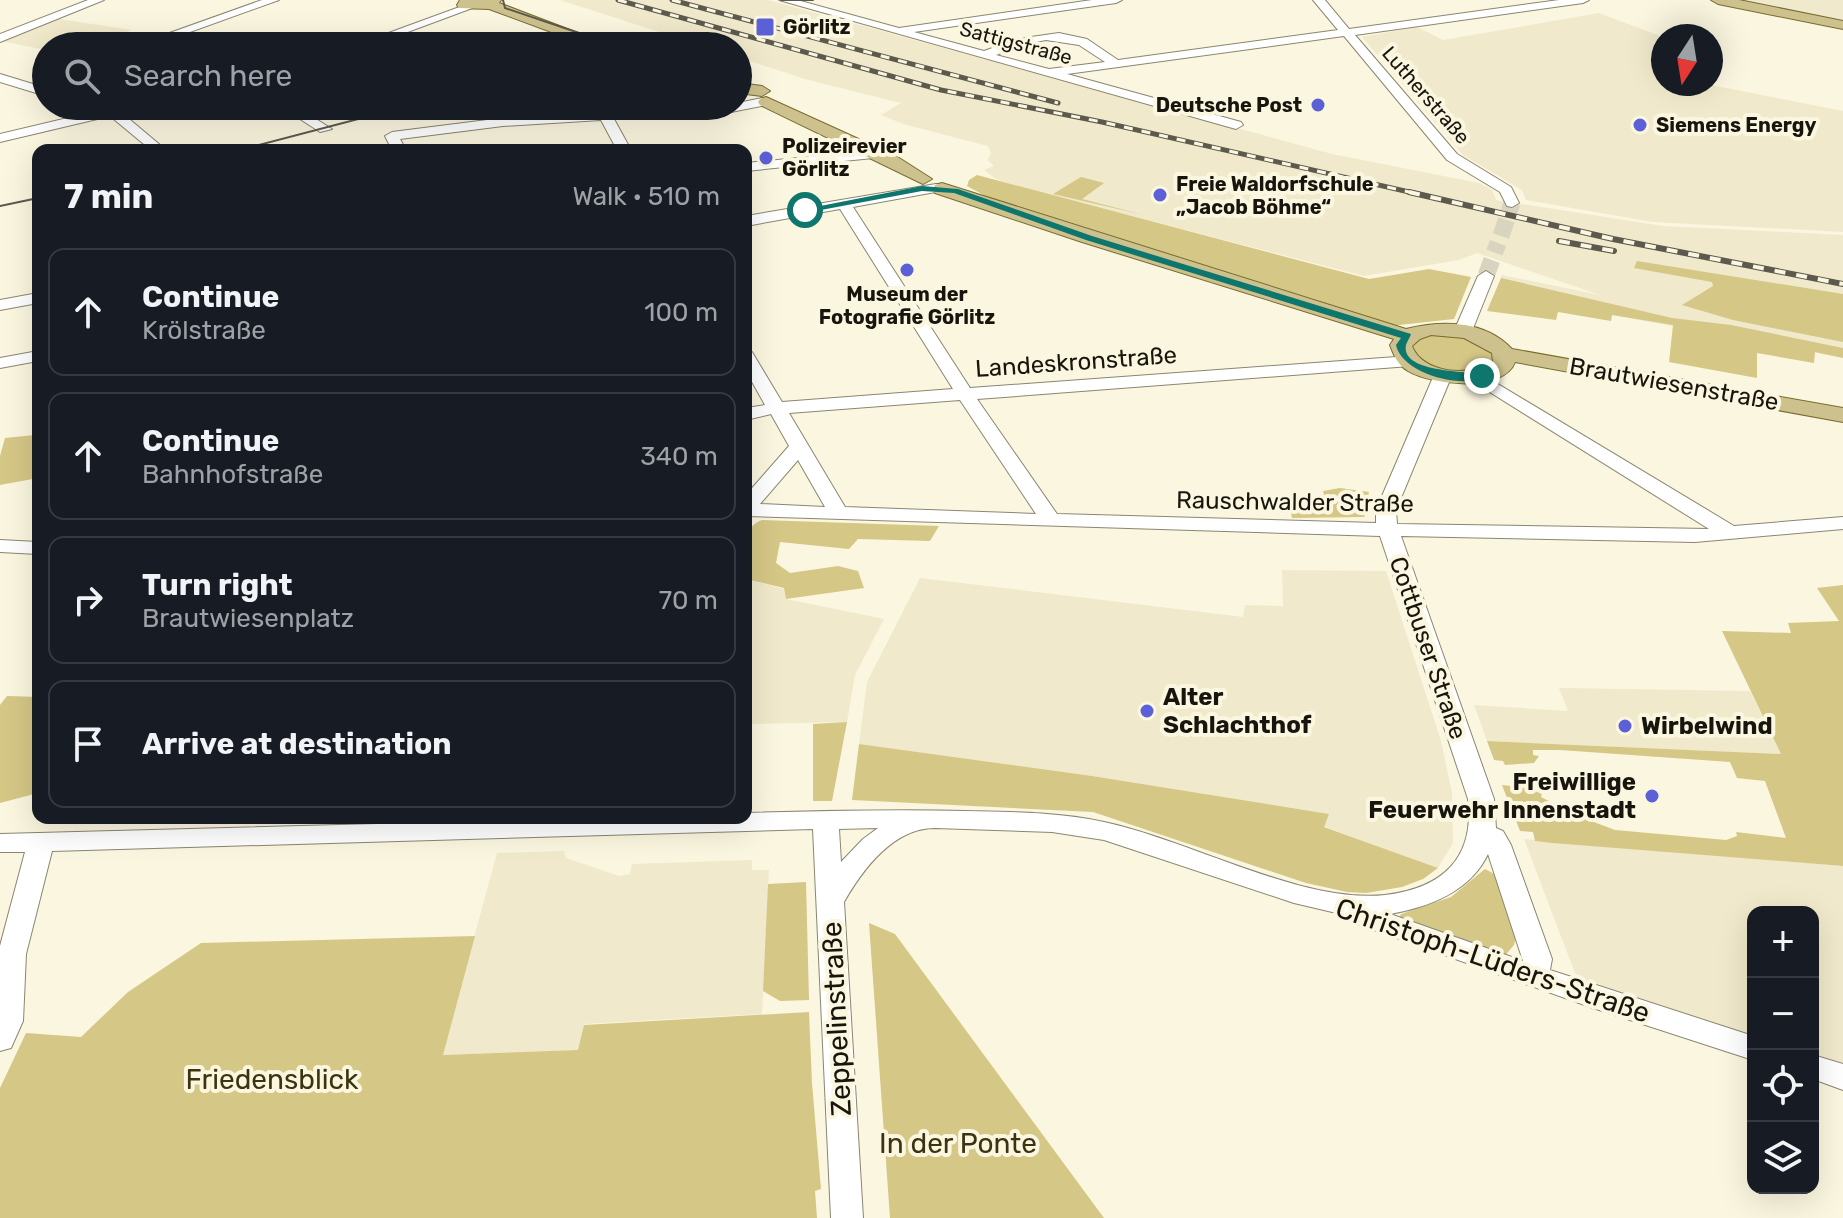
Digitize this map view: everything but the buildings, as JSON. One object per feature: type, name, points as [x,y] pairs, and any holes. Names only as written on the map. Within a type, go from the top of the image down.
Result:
[{"type":"main road","points":[[1718,0],[1843,25]]},
{"type":"main road","points":[[479,2],[562,32]]},
{"type":"main road","points":[[755,97],[936,183],[987,203],[1407,336],[1431,329],[1463,331],[1490,341],[1505,354],[1506,362],[1502,368],[1478,377],[1443,375],[1410,361],[1400,348],[1407,336]]},
{"type":"main road","name":"Brautwiesenstraße","points":[[1505,354],[1843,415]]},
{"type":"street","points":[[0,38],[98,0]]},
{"type":"street","points":[[180,32],[273,0]]},
{"type":"street","points":[[791,1],[810,0]]},
{"type":"street","points":[[895,31],[1080,2],[1116,0]]},
{"type":"street","name":"Lutherstraße","points":[[1319,0],[1452,157],[1506,190],[1512,203]]},
{"type":"street","points":[[1057,74],[1114,63],[1583,0]]},
{"type":"street","name":"Sattigstraße","points":[[791,1],[1236,125]]},
{"type":"street","points":[[397,32],[479,2]]},
{"type":"street","points":[[986,55],[1023,39],[1059,38],[1082,41],[1114,63]]},
{"type":"street","points":[[0,78],[32,88]]},
{"type":"street","points":[[23,85],[32,82]]},
{"type":"street","points":[[0,138],[75,120]]},
{"type":"street","points":[[123,120],[152,144]]},
{"type":"street","points":[[309,120],[325,129]]},
{"type":"street","points":[[396,144],[392,136],[537,120]]},
{"type":"street","points":[[608,120],[621,144]]},
{"type":"street","points":[[752,167],[884,157]]},
{"type":"street","points":[[752,220],[936,183]]},
{"type":"street","points":[[843,203],[1051,521]]},
{"type":"street","points":[[1463,331],[1486,276]]},
{"type":"street","points":[[0,305],[32,299]]},
{"type":"street","points":[[0,363],[32,357]]},
{"type":"street","name":"Landeskronstraße","points":[[752,413],[776,408],[1410,361]]},
{"type":"street","points":[[752,366],[839,514]]},
{"type":"street","name":"Cottbuser Straße","points":[[1443,375],[1386,510],[1387,530],[1481,799],[1484,834],[1494,838],[1498,845],[1538,959],[1534,976]]},
{"type":"street","points":[[1478,377],[1730,533]]},
{"type":"street","points":[[752,502],[800,445]]},
{"type":"street","name":"Rauschwalder Straße","points":[[752,509],[1051,521],[1695,536],[1843,523]]},
{"type":"street","points":[[0,546],[32,548]]},
{"type":"street","points":[[830,902],[860,854],[881,837],[924,820]]},
{"type":"street","name":"Christoph-Lüders-Straße","points":[[752,822],[990,820],[1105,830],[1289,892],[1355,906],[1367,917],[1747,1046]]},
{"type":"street","name":"Zeppelinstraße","points":[[826,821],[847,1218]]},
{"type":"street","name":"Christoph-Lüders-Straße","points":[[0,843],[500,824]]},
{"type":"street","points":[[1355,906],[1391,904],[1440,889],[1470,862],[1484,834]]},
{"type":"street","points":[[0,1039],[8,1021],[12,954],[41,841]]},
{"type":"street","points":[[1819,1069],[1843,1077]]},
{"type":"shaded area","points":[[560,0],[768,0],[1332,154],[1479,183],[1492,190],[1496,200],[1663,226],[1843,235],[1843,358],[1495,293],[1502,275],[1600,295],[1477,253],[1459,260],[1364,276],[1012,185],[984,170],[994,166],[988,160],[991,153],[988,146],[903,124],[881,115],[901,103],[805,79],[752,62],[752,32],[659,32]]},
{"type":"shaded area","points":[[1732,0],[1843,0],[1843,22]]},
{"type":"shaded area","name":"Siemens Energy","points":[[1599,13],[1651,32],[1651,96],[1723,96],[1723,87],[1843,111],[1843,232],[1653,222],[1526,200],[1522,190],[1463,155],[1362,37],[1417,27],[1443,40]]},
{"type":"shaded area","points":[[59,19],[132,30],[32,32],[32,47],[0,41]]},
{"type":"shaded area","name":"Alter Schlachthof","points":[[1282,570],[1386,571],[1441,741],[1452,793],[1453,843],[1438,868],[1323,826],[1329,814],[1092,776],[859,744],[867,682],[920,578],[1243,617],[1245,605],[1283,606]]},
{"type":"shaded area","points":[[752,581],[784,589],[786,599],[884,619],[855,675],[847,722],[752,724]]},
{"type":"shaded area","name":"Wirbelwind","points":[[1559,688],[1750,691],[1781,754],[1487,741],[1474,705],[1568,711]]},
{"type":"shaded area","points":[[1524,839],[1843,866],[1843,1065],[1819,1058],[1819,906],[1747,906],[1747,1036],[1604,992],[1575,973]]},
{"type":"shaded area","points":[[564,851],[566,858],[619,876],[630,874],[632,864],[752,860],[752,870],[769,870],[762,1014],[584,1024],[579,1050],[442,1055],[497,853]]},
{"type":"green space","points":[[977,175],[1369,279],[1429,269],[1471,277],[1454,319],[1390,326],[995,201],[967,186],[969,180]]},
{"type":"green space","points":[[1081,177],[1104,183],[1082,199],[1144,215],[1053,194]]},
{"type":"green space","points":[[1637,261],[1843,294],[1843,342],[1733,320],[1682,305],[1713,286],[1712,282],[1634,268]]},
{"type":"green space","points":[[1501,278],[1672,318],[1731,325],[1843,348],[1843,358],[1815,352],[1814,363],[1757,353],[1757,378],[1669,362],[1673,325],[1612,315],[1611,321],[1558,312],[1556,320],[1487,311]]},
{"type":"green space","points":[[1427,334],[1466,336],[1495,352],[1495,361],[1474,371],[1437,368],[1426,363],[1411,346]]},
{"type":"green space","points":[[32,435],[32,479],[0,485],[0,456],[5,438]]},
{"type":"green space","points":[[1340,488],[1369,492],[1368,496],[1375,497],[1364,517],[1292,518],[1289,505],[1327,506],[1323,491]]},
{"type":"green space","points":[[762,520],[939,526],[930,541],[858,539],[849,549],[780,542],[776,563],[790,573],[838,566],[858,571],[864,588],[786,599],[784,588],[752,580],[752,528]]},
{"type":"green space","points":[[1843,585],[1843,866],[1553,843],[1535,841],[1533,832],[1520,831],[1502,785],[1528,788],[1578,816],[1615,830],[1726,840],[1737,836],[1736,832],[1786,838],[1765,781],[1737,778],[1730,762],[1533,750],[1533,755],[1539,756],[1534,763],[1505,765],[1503,761],[1494,760],[1487,741],[1781,754],[1722,631],[1791,633],[1788,623],[1839,621],[1817,588]]},
{"type":"green space","points":[[7,696],[32,697],[32,795],[0,803],[0,705]]},
{"type":"green space","points":[[847,722],[832,801],[813,801],[813,724]]},
{"type":"green space","points":[[859,744],[1092,776],[1329,814],[1324,827],[1438,868],[1423,879],[1402,887],[1366,893],[1347,892],[1306,883],[1093,812],[852,800]]},
{"type":"green space","points":[[1485,869],[1498,876],[1516,937],[1514,945],[1503,958],[1399,918],[1401,914],[1451,897]]},
{"type":"green space","points":[[806,882],[809,1000],[780,1001],[763,991],[768,884]]},
{"type":"green space","name":"In der Ponte","points":[[869,923],[895,934],[1104,1218],[890,1218]]},
{"type":"green space","name":"Friedensblick","points":[[475,936],[443,1055],[578,1050],[584,1025],[809,1012],[821,1189],[815,1191],[817,1218],[0,1218],[0,1088],[26,1033],[81,1037],[128,992],[201,943]]},
{"type":"tunnel","points":[[1501,236],[1512,203]]},
{"type":"tunnel","points":[[1486,276],[1498,243]]},
{"type":"tram line","points":[[503,0],[505,8],[576,32]]},
{"type":"tram line","points":[[781,0],[813,0]]},
{"type":"tram line","points":[[263,144],[355,120]]},
{"type":"tram line","points":[[0,206],[32,199]]},
{"type":"railway","points":[[618,0],[733,32]]},
{"type":"railway","points":[[672,0],[1058,103]]},
{"type":"railway","points":[[752,37],[941,90],[1102,122],[1418,194]]},
{"type":"railway","points":[[1409,192],[1613,239],[1843,284]]},
{"type":"railway","points":[[1559,241],[1614,251]]},
{"type":"place","name":"Görlitz","points":[[765,27]]},
{"type":"place","name":"Deutsche Post","points":[[1318,105]]},
{"type":"place","name":"Siemens Energy","points":[[1640,125]]},
{"type":"place","name":"Polizeirevier Görlitz","points":[[766,158]]},
{"type":"place","name":"Freie Waldorfschule „Jacob Böhme“","points":[[1160,195]]},
{"type":"place","name":"Museum der Fotografie Görlitz","points":[[907,270]]},
{"type":"place","name":"Alter Schlachthof","points":[[1147,711]]},
{"type":"place","name":"Wirbelwind","points":[[1625,726]]},
{"type":"place","name":"Freiwillige Feuerwehr Innenstadt","points":[[1652,796]]},
{"type":"route","points":[[805,210],[922,189],[955,191],[1089,238],[1407,336],[1402,342],[1401,351],[1419,367],[1446,376],[1482,376]]}]
